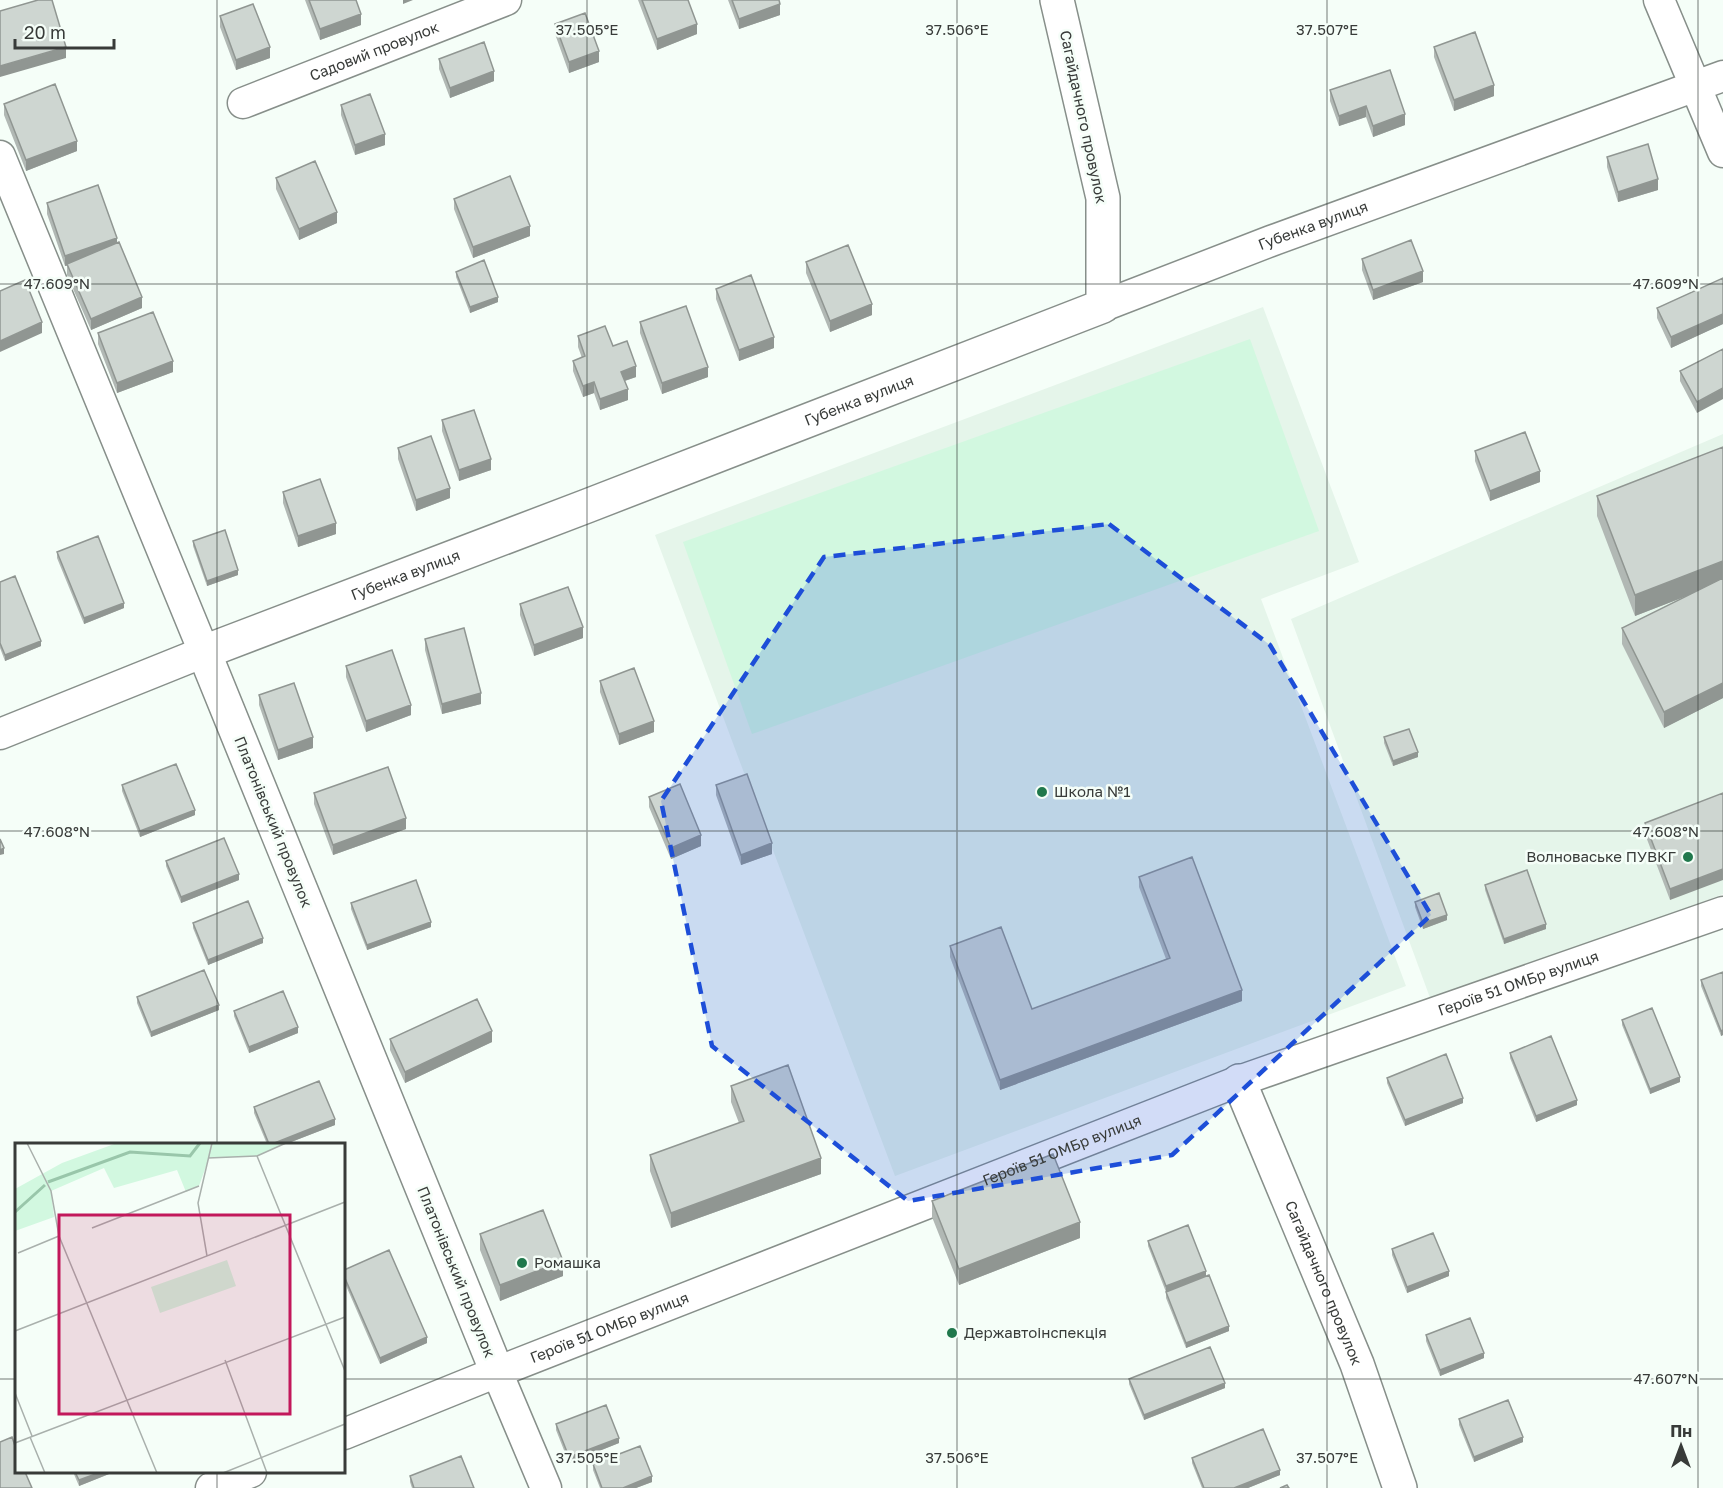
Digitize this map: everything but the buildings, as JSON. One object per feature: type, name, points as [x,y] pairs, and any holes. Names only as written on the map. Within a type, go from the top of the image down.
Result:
[{"type":"street","name":"Садовий провулок","points":[[243,103],[506,0]]},
{"type":"street","name":"Сагайдачного провулок","points":[[1057,0],[1103,198],[1103,306]]},
{"type":"street","points":[[1659,0],[1723,152]]},
{"type":"street","name":"Губенка вулиця","points":[[0,734],[204,652],[1271,241],[1723,76]]},
{"type":"street","name":"Платонівський провулок","points":[[0,156],[546,1488]]},
{"type":"street","name":"Героїв 51 ОМБр вулиця","points":[[345,1434],[1239,1081],[1723,912]]},
{"type":"street","name":"Сагайдачного провулок","points":[[1239,1081],[1358,1364],[1400,1488]]},
{"type":"street","points":[[211,1488],[248,1473]]},
{"type":"highlighted area","points":[[1109,524],[1270,645],[1431,915],[1172,1155],[908,1201],[712,1046],[661,801],[824,557]]},
{"type":"shaded area","name":"Школа №1","points":[[1263,307],[1359,562],[1261,599],[1406,986],[895,1176],[655,535]]},
{"type":"shaded area","points":[[1723,434],[1723,894],[1433,1006],[1291,619]]},
{"type":"green space","points":[[1250,339],[1319,531],[752,734],[683,542]]},
{"type":"place","name":"Школа №1","points":[[1042,792]]},
{"type":"place","name":"Волноваське ПУВКГ","points":[[1688,857]]},
{"type":"place","name":"Ромашка","points":[[522,1263]]},
{"type":"place","name":"Державтоінспекція","points":[[952,1333]]}]
